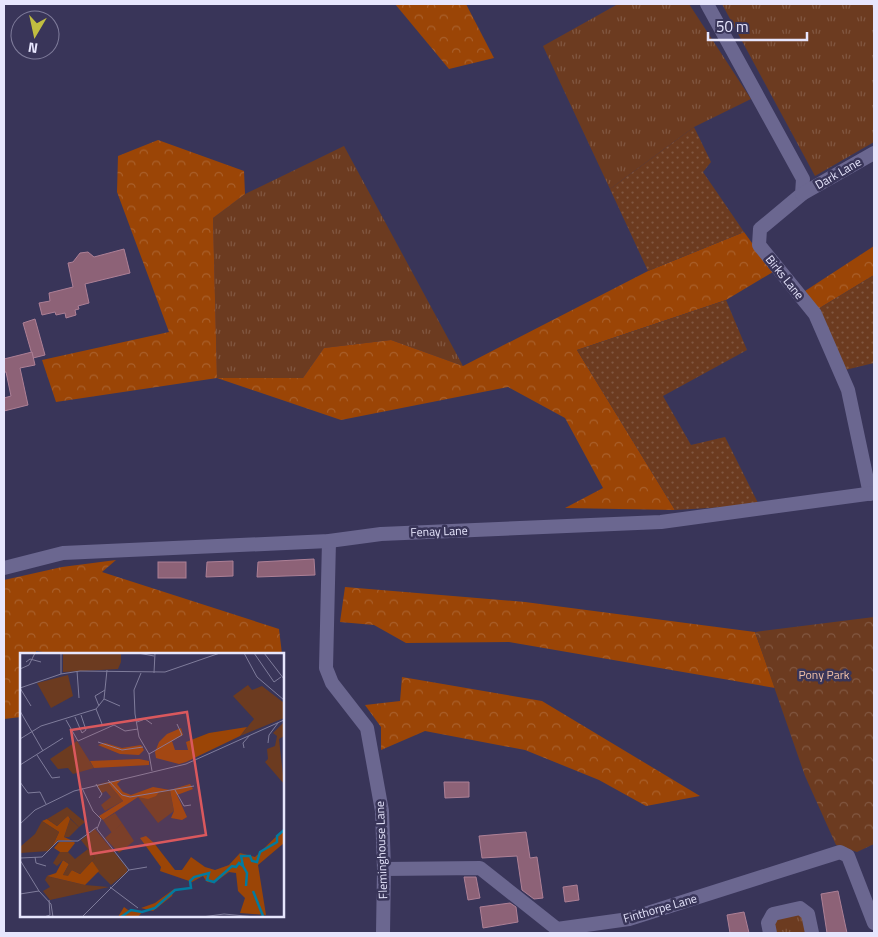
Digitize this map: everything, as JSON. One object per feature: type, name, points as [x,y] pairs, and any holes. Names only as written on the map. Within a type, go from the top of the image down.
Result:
[{"type":"street","points":[[707,4],[803,178],[802,194]]},
{"type":"street","name":"Dark Lane","points":[[802,194],[874,152]]},
{"type":"street","name":"Birks Lane","points":[[802,194],[760,229],[759,245],[815,314],[848,390],[872,494]]},
{"type":"street","name":"Fenay Lane","points":[[4,568],[63,553],[329,541],[380,534],[661,522],[872,494]]},
{"type":"street","name":"Fleminghouse Lane","points":[[329,541],[326,668],[332,683],[367,728],[382,811],[384,869],[383,933]]},
{"type":"street","name":"Finthorpe Lane","points":[[384,869],[480,868],[557,929],[629,919],[840,852],[848,856],[874,923]]},
{"type":"street","points":[[770,933],[768,923],[773,914],[800,908],[808,914],[812,933]]},
{"type":"green space","points":[[395,4],[466,4],[494,58],[449,69]]},
{"type":"green space","points":[[618,4],[689,4],[751,99],[694,127],[610,189],[543,46]]},
{"type":"green space","points":[[722,4],[874,4],[874,142],[815,176]]},
{"type":"green space","points":[[694,127],[711,162],[703,172],[744,232],[648,271],[610,189]]},
{"type":"green space","points":[[158,140],[244,171],[245,194],[213,218],[217,378],[56,402],[42,360],[169,332],[117,192],[118,156]]},
{"type":"green space","points":[[344,146],[463,366],[391,340],[324,348],[303,378],[217,378],[213,218],[245,194]]},
{"type":"green space","points":[[744,232],[773,272],[726,300],[577,350],[675,510],[565,508],[603,488],[565,418],[508,387],[341,420],[217,378],[303,378],[324,348],[391,340],[463,366],[648,271]]},
{"type":"green space","points":[[874,246],[874,275],[818,309],[805,291]]},
{"type":"green space","points":[[874,275],[874,363],[845,370],[818,309]]},
{"type":"green space","points":[[726,300],[747,350],[663,396],[691,445],[725,437],[759,505],[675,510],[577,350]]},
{"type":"green space","points":[[116,560],[102,572],[279,629],[282,653],[50,653],[36,651],[36,653],[20,653],[20,717],[4,719],[4,580],[62,567]]},
{"type":"green space","points":[[345,587],[525,602],[755,632],[775,688],[509,642],[406,643],[374,625],[340,622]]},
{"type":"green space","name":"Pony Park","points":[[874,617],[874,844],[857,852],[836,845],[805,776],[755,632]]},
{"type":"green space","points":[[402,677],[542,701],[700,796],[646,806],[599,780],[525,750],[425,731],[381,750],[381,727],[365,705],[400,701]]},
{"type":"green space","points":[[800,908],[812,933],[770,933],[773,914]]},
{"type":"building","points":[[124,249],[130,273],[85,284],[89,303],[78,306],[79,309],[75,310],[76,315],[66,318],[65,313],[56,315],[55,312],[42,315],[39,303],[50,301],[49,293],[73,287],[68,263],[73,262],[80,253],[88,252],[94,257]]},
{"type":"building","points":[[35,319],[45,355],[33,358],[23,323]]},
{"type":"building","points":[[32,352],[35,365],[20,368],[28,405],[4,411],[4,398],[11,396],[6,372],[4,372],[4,359]]},
{"type":"building","points":[[314,559],[315,575],[257,577],[258,562]]},
{"type":"building","points":[[233,561],[233,576],[206,577],[207,562]]},
{"type":"building","points":[[158,562],[186,562],[186,578],[158,578]]},
{"type":"building","points":[[444,782],[469,782],[469,797],[445,798]]},
{"type":"building","points":[[526,832],[530,858],[537,857],[543,898],[534,899],[522,890],[517,856],[482,858],[479,836]]},
{"type":"building","points":[[464,877],[476,877],[480,898],[468,900]]},
{"type":"building","points":[[577,885],[579,900],[565,902],[563,887]]},
{"type":"building","points":[[838,891],[847,933],[827,933],[821,894]]},
{"type":"building","points":[[510,903],[516,907],[518,922],[483,928],[480,907]]},
{"type":"building","points":[[744,912],[749,933],[730,933],[727,915]]}]
